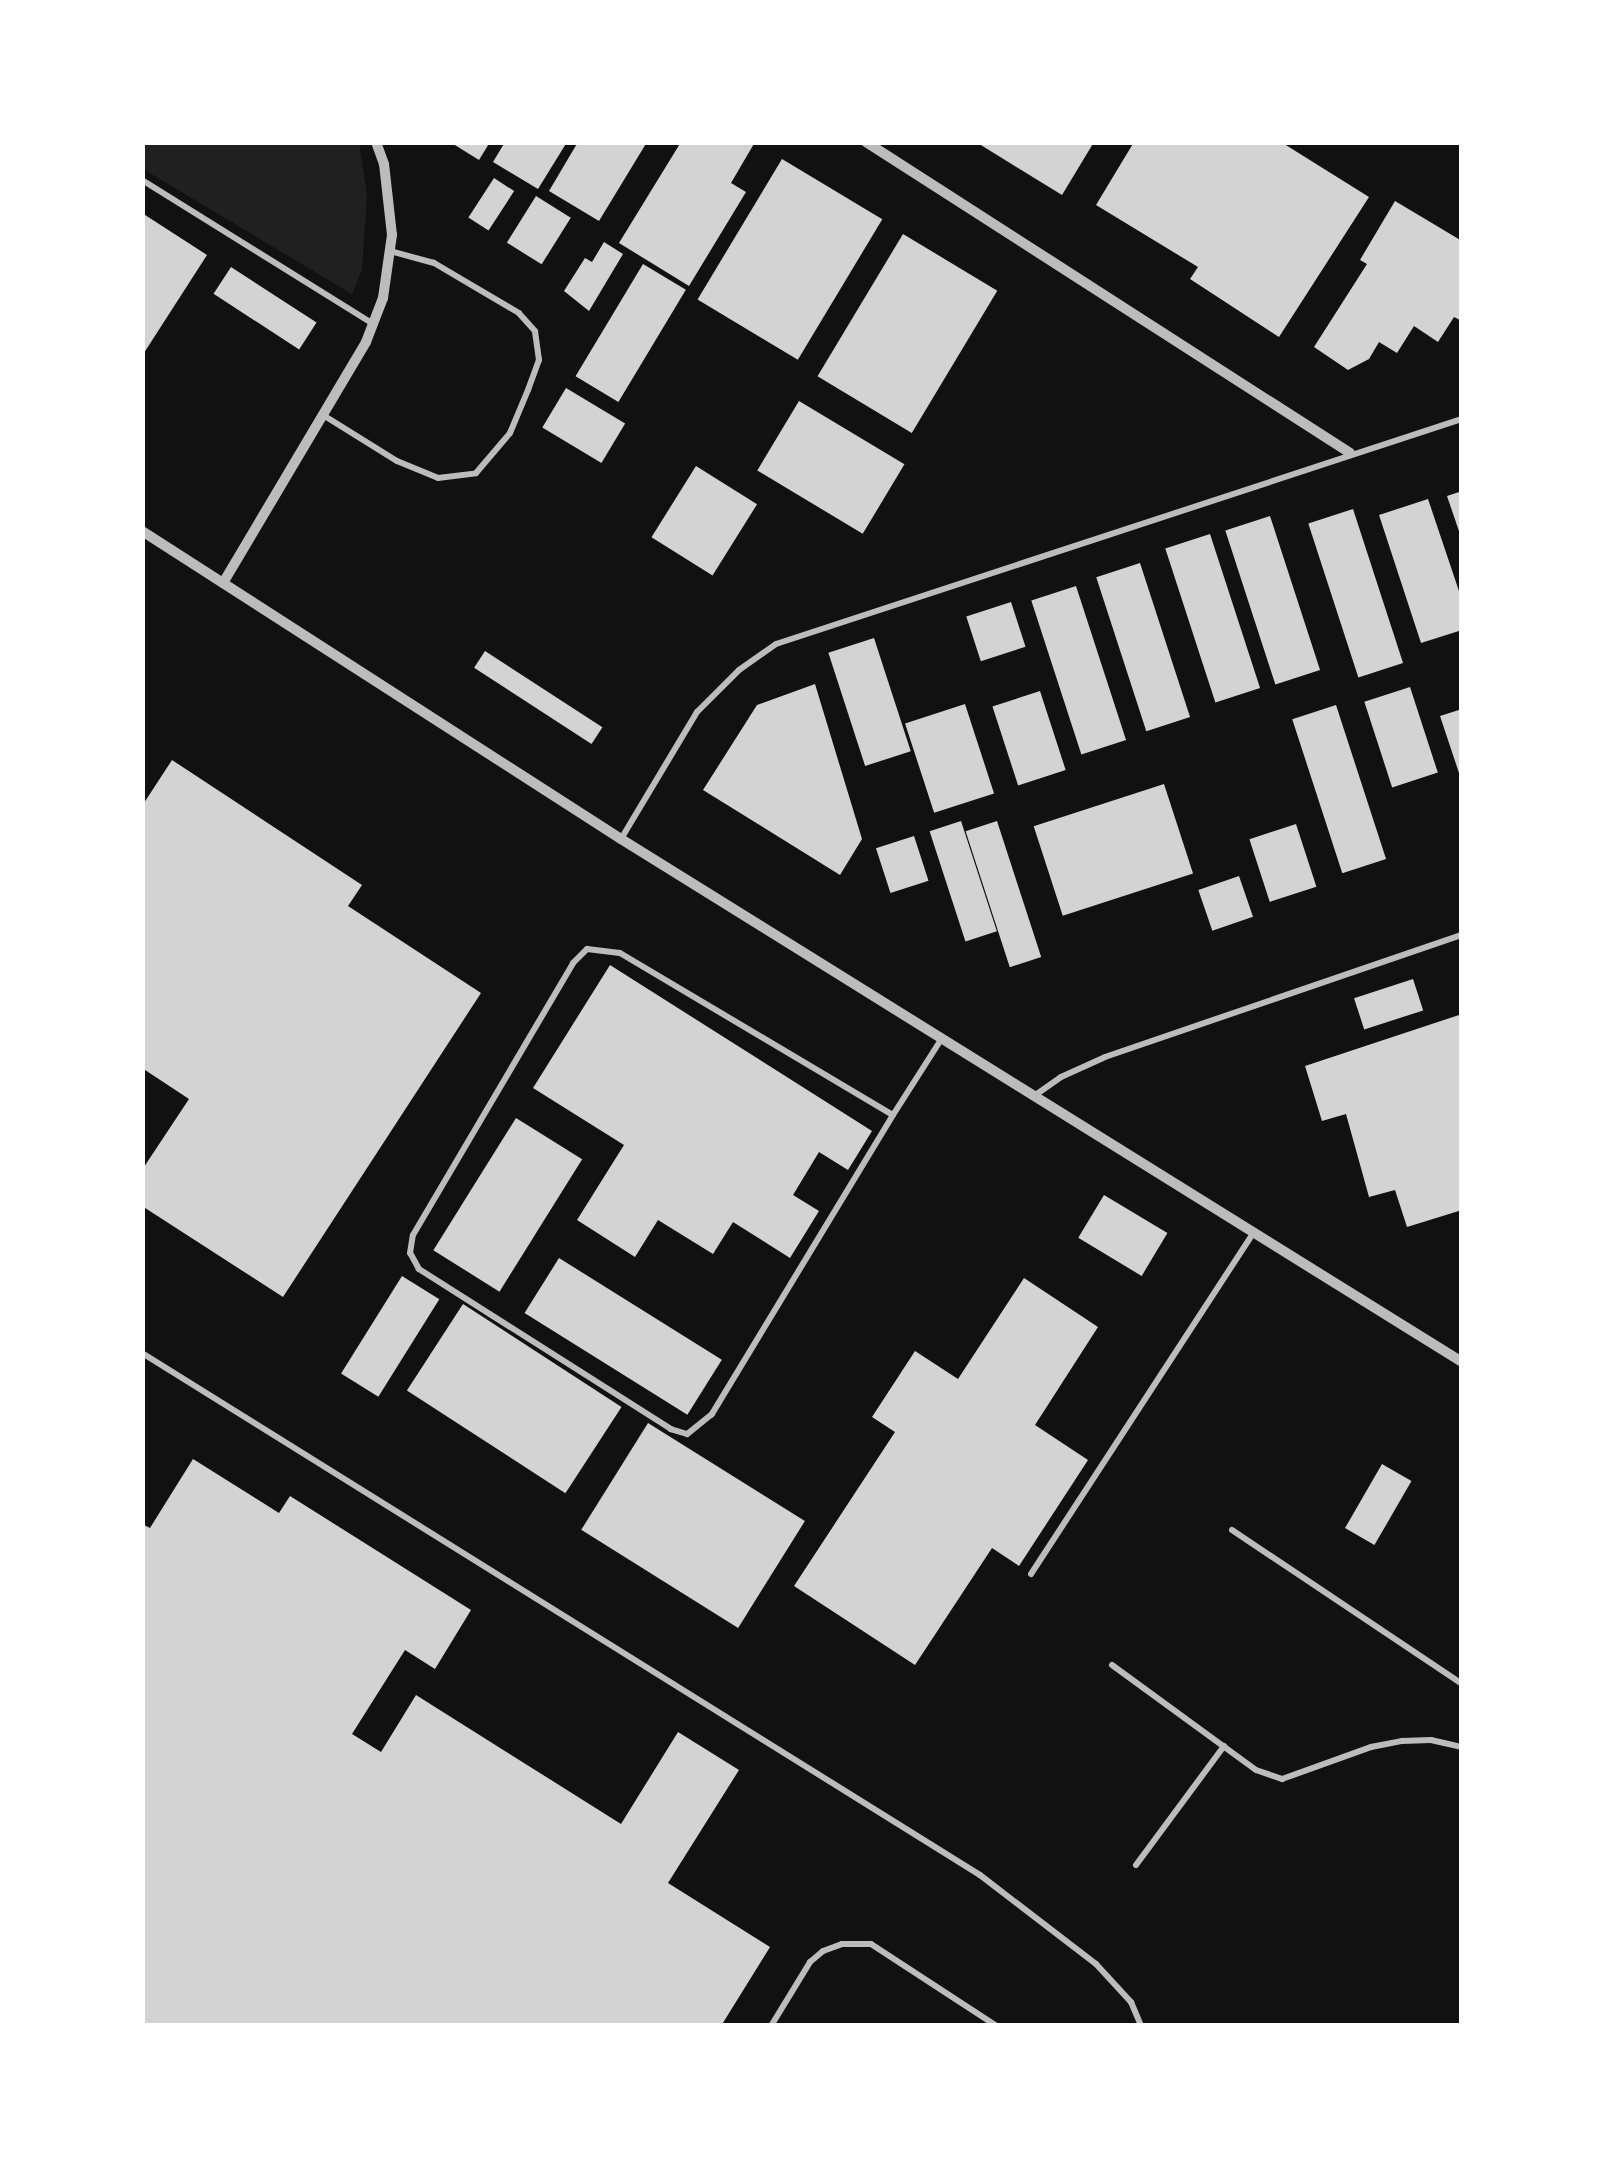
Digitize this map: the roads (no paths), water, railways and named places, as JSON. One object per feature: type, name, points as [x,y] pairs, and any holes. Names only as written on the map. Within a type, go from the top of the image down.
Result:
[{"type":"street","points":[[222,583],[323,414],[383,298],[390,250],[384,164],[376,142]]},
{"type":"street","points":[[866,142],[1350,453]]},
{"type":"street","points":[[142,531],[622,839],[1462,1362]]},
{"type":"lane","points":[[142,180],[372,324]]},
{"type":"lane","points":[[323,414],[397,461],[438,478],[476,473],[510,432],[528,390],[539,360],[535,331],[520,313],[434,263],[390,250]]},
{"type":"lane","points":[[622,839],[698,712],[739,670],[776,644],[1462,419]]},
{"type":"lane","points":[[1034,1096],[1061,1077],[1105,1056],[1462,934]]},
{"type":"lane","points":[[893,1114],[620,953],[587,950],[573,963],[443,1184],[413,1236],[410,1253],[419,1269],[671,1428],[687,1434],[712,1414],[942,1038]]},
{"type":"lane","points":[[1031,1574],[1253,1233]]},
{"type":"lane","points":[[142,1353],[980,1875],[1096,1964],[1131,2002],[1141,2026]]},
{"type":"lane","points":[[1232,1530],[1462,1684]]},
{"type":"lane","points":[[1112,1665],[1256,1770],[1282,1779],[1371,1747],[1402,1741],[1431,1740],[1462,1746]]},
{"type":"lane","points":[[1136,1865],[1224,1746]]},
{"type":"lane","points":[[772,2026],[810,1962],[823,1950],[842,1944],[872,1944],[997,2026]]}]
